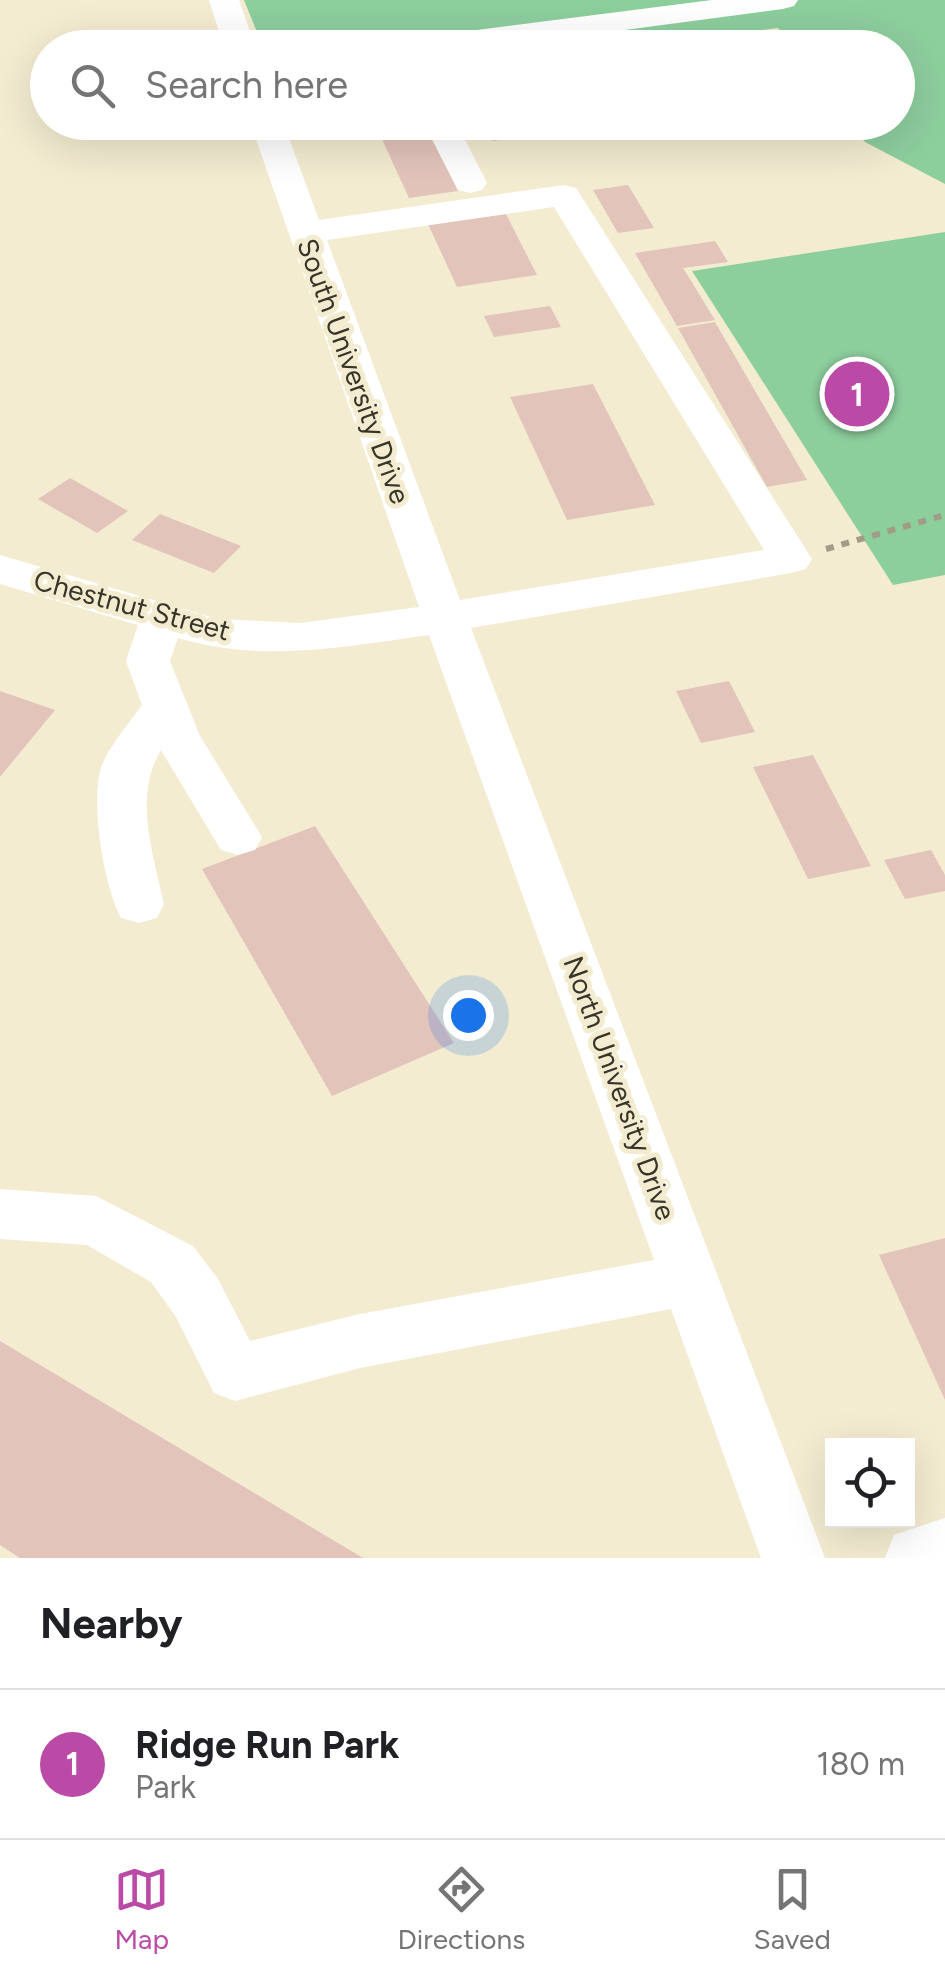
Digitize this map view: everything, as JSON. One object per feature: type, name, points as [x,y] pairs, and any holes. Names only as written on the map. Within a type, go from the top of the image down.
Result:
[{"type":"street","points":[[224,0],[234,30]]},
{"type":"street","points":[[552,30],[783,0]]},
{"type":"street","name":"South University Drive","points":[[272,140],[444,618]]},
{"type":"street","points":[[448,140],[470,183]]},
{"type":"street","points":[[304,233],[564,195],[791,559]]},
{"type":"street","name":"Chestnut Street","points":[[0,569],[217,634],[300,638],[444,618],[791,559]]},
{"type":"street","points":[[162,618],[148,661],[178,739],[238,838]]},
{"type":"street","name":"North University Drive","points":[[444,618],[793,1558]]},
{"type":"street","points":[[139,904],[123,828],[124,772],[164,705]]},
{"type":"street","points":[[0,1214],[96,1221],[172,1264],[196,1298],[235,1374],[360,1341],[690,1279]]},
{"type":"street","points":[[917,1558],[945,1550]]},
{"type":"path","points":[[791,559],[945,514]]},
{"type":"green space","points":[[244,0],[945,0],[945,184],[864,140],[915,140],[915,30],[256,30]]},
{"type":"green space","points":[[945,232],[945,575],[893,585],[692,271]]},
{"type":"building","points":[[382,140],[433,140],[458,191],[409,198]]},
{"type":"building","points":[[628,185],[654,228],[618,233],[593,190]]},
{"type":"building","points":[[505,212],[537,275],[457,287],[428,224]]},
{"type":"building","points":[[715,241],[728,262],[683,268],[715,320],[677,326],[635,253]]},
{"type":"building","points":[[550,306],[561,327],[494,337],[484,316]]},
{"type":"building","points":[[715,322],[807,480],[767,487],[678,328]]},
{"type":"building","points":[[593,384],[655,505],[567,520],[510,397]]},
{"type":"building","points":[[70,478],[128,511],[97,533],[38,499]]},
{"type":"building","points":[[160,514],[241,546],[214,573],[132,540]]},
{"type":"building","points":[[729,681],[755,732],[701,743],[676,691]]},
{"type":"building","points":[[0,691],[55,710],[0,777]]},
{"type":"building","points":[[813,755],[871,866],[808,879],[753,767]]},
{"type":"building","points":[[315,826],[454,1043],[332,1096],[202,869]]},
{"type":"building","points":[[931,850],[945,875],[945,891],[905,899],[884,860]]},
{"type":"building","points":[[945,1238],[945,1400],[879,1255]]},
{"type":"building","points":[[0,1341],[363,1558],[20,1558],[0,1545]]},
{"type":"place","name":"Ridge Run Park","points":[[857,394]]}]
